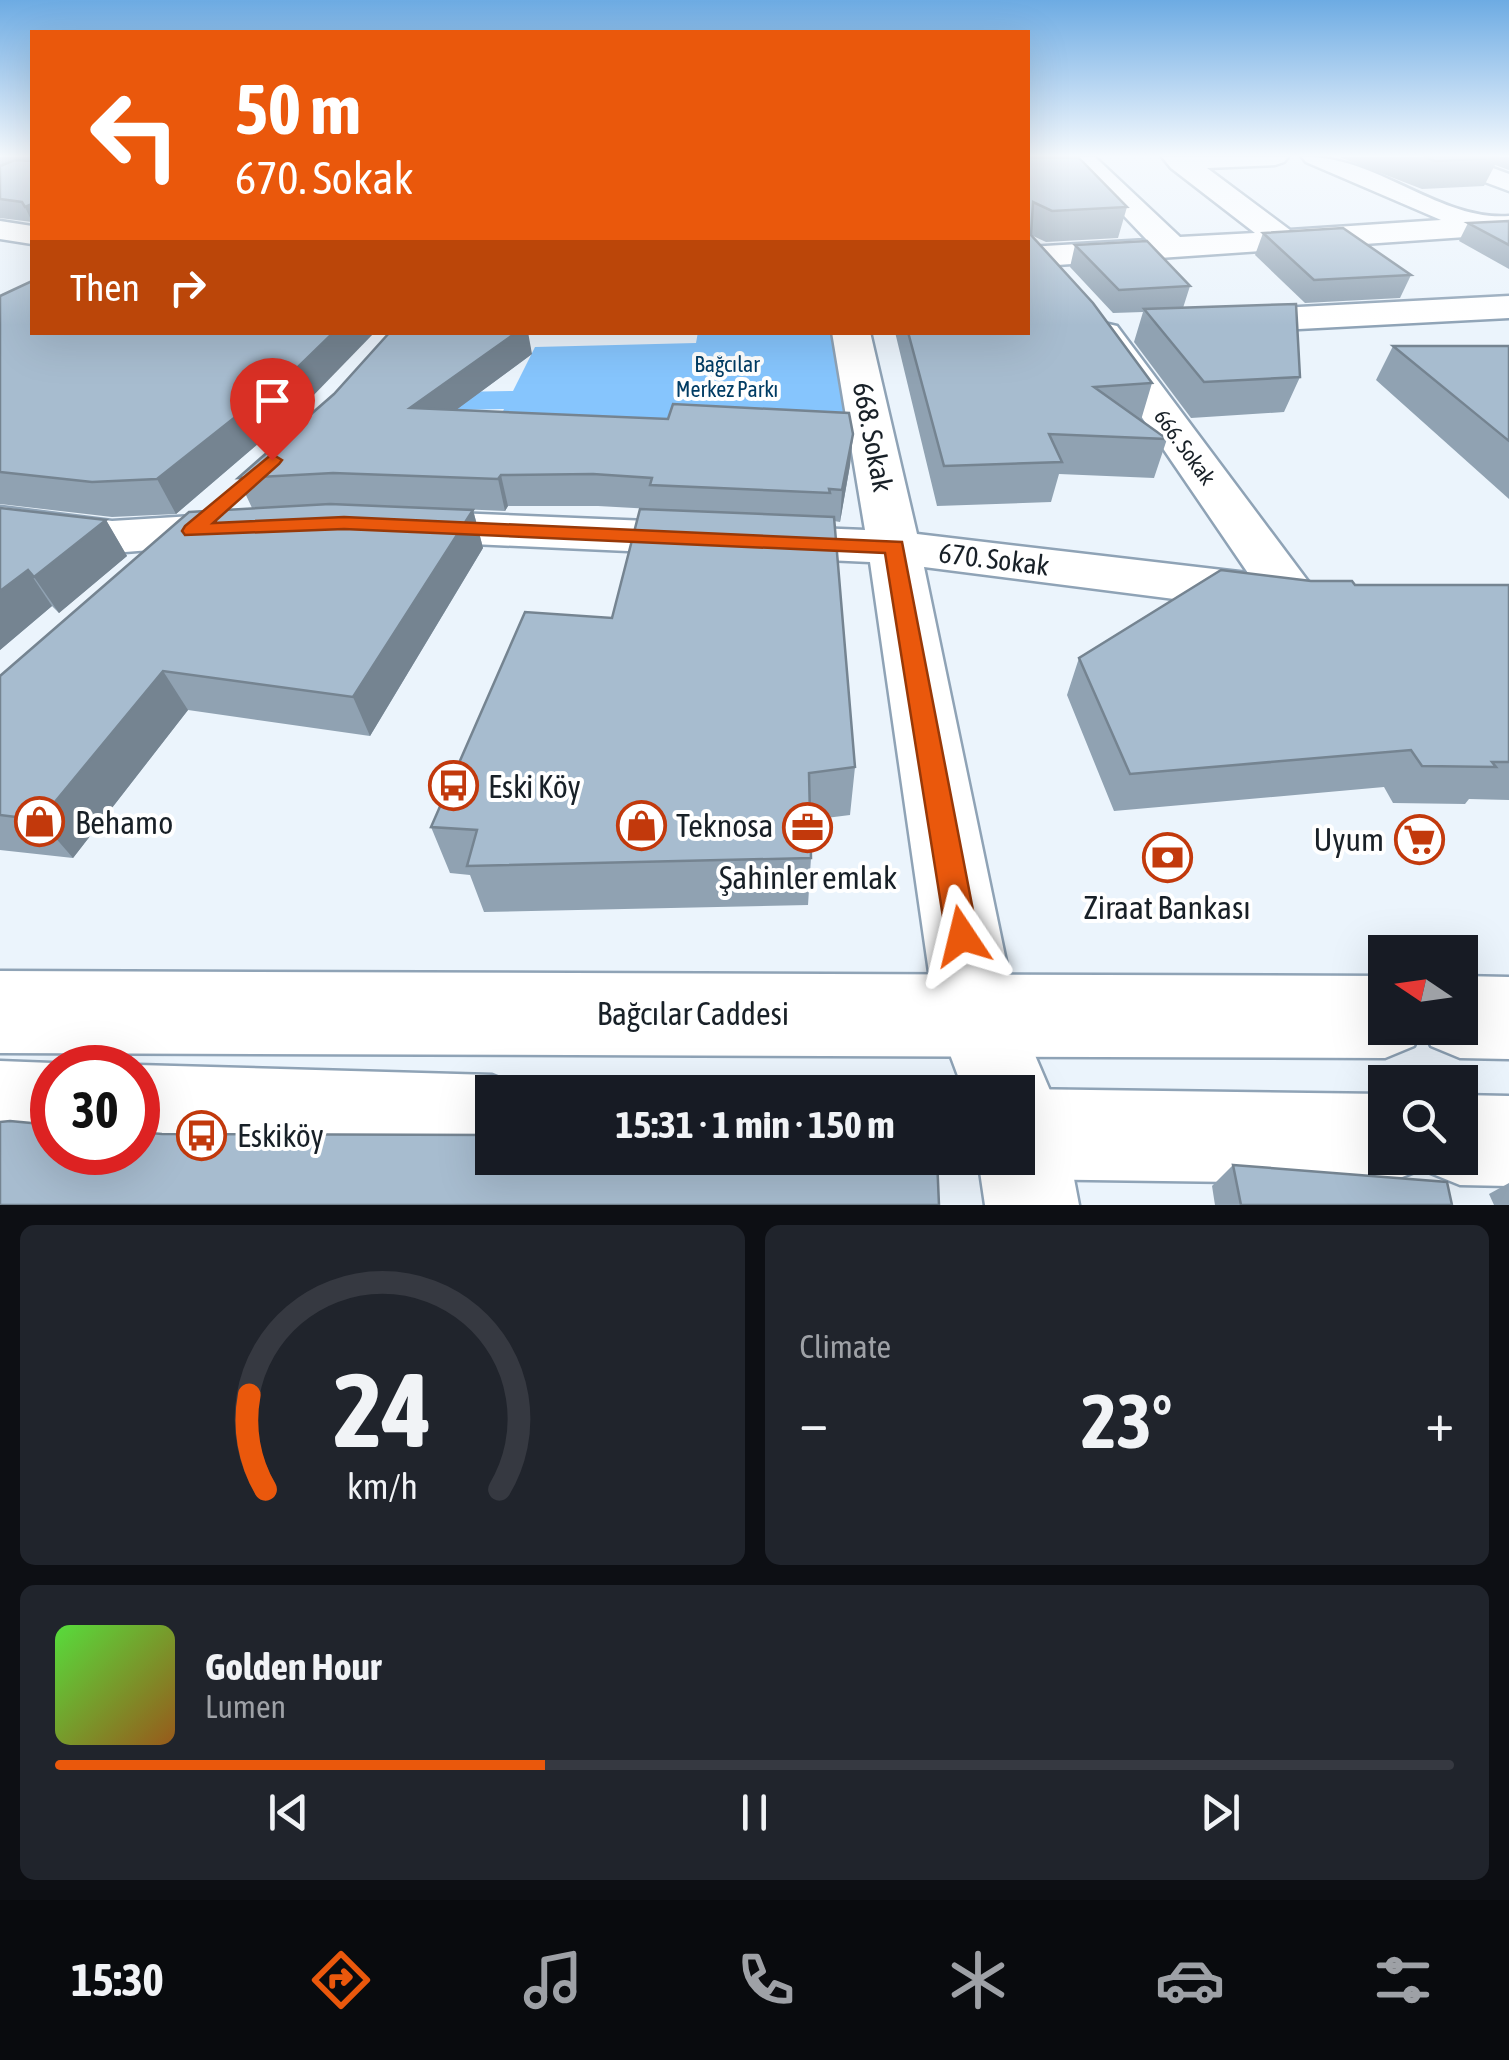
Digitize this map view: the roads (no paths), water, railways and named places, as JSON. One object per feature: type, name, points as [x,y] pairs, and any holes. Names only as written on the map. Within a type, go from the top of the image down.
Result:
[{"type":"street","points":[[1138,213],[1171,246]]},
{"type":"street","points":[[1247,213],[1280,238]]},
{"type":"street","points":[[1461,213],[1494,226]]},
{"type":"street","points":[[1030,253],[1494,226]]},
{"type":"street","points":[[0,230],[30,235]]},
{"type":"street","points":[[1350,234],[1509,341]]},
{"type":"street","name":"666. Sokak","points":[[1030,253],[1120,328],[1312,596]]},
{"type":"street","points":[[1197,324],[1509,307]]},
{"type":"street","name":"668. Sokak","points":[[852,335],[894,547],[976,1014],[997,1075]]},
{"type":"street","points":[[134,584],[252,478]]},
{"type":"street","points":[[0,522],[112,537],[288,526]]},
{"type":"street","name":"670. Sokak","points":[[363,524],[894,547],[1312,596]]},
{"type":"street","name":"Bağcılar Caddesi","points":[[0,1012],[1368,1017]]},
{"type":"street","points":[[1478,1017],[1509,1018]]},
{"type":"street","points":[[0,1105],[30,1106]]},
{"type":"street","points":[[160,1110],[475,1119]]},
{"type":"street","points":[[1035,1137],[1368,1139]]},
{"type":"street","points":[[1478,1140],[1509,1141]]},
{"type":"place","name":"Eski Köy","points":[[453,786]]},
{"type":"place","name":"Behamo","points":[[40,822]]},
{"type":"place","name":"Teknosa","points":[[641,825]]},
{"type":"place","name":"Şahinler emlak","points":[[808,827]]},
{"type":"place","name":"Uyum","points":[[1419,839]]},
{"type":"place","name":"Ziraat Bankası","points":[[1167,857]]},
{"type":"place","name":"Eskiköy","points":[[202,1135]]},
{"type":"park label","name":"Bağcılar Merkez Parkı","points":[[727,376]]}]
